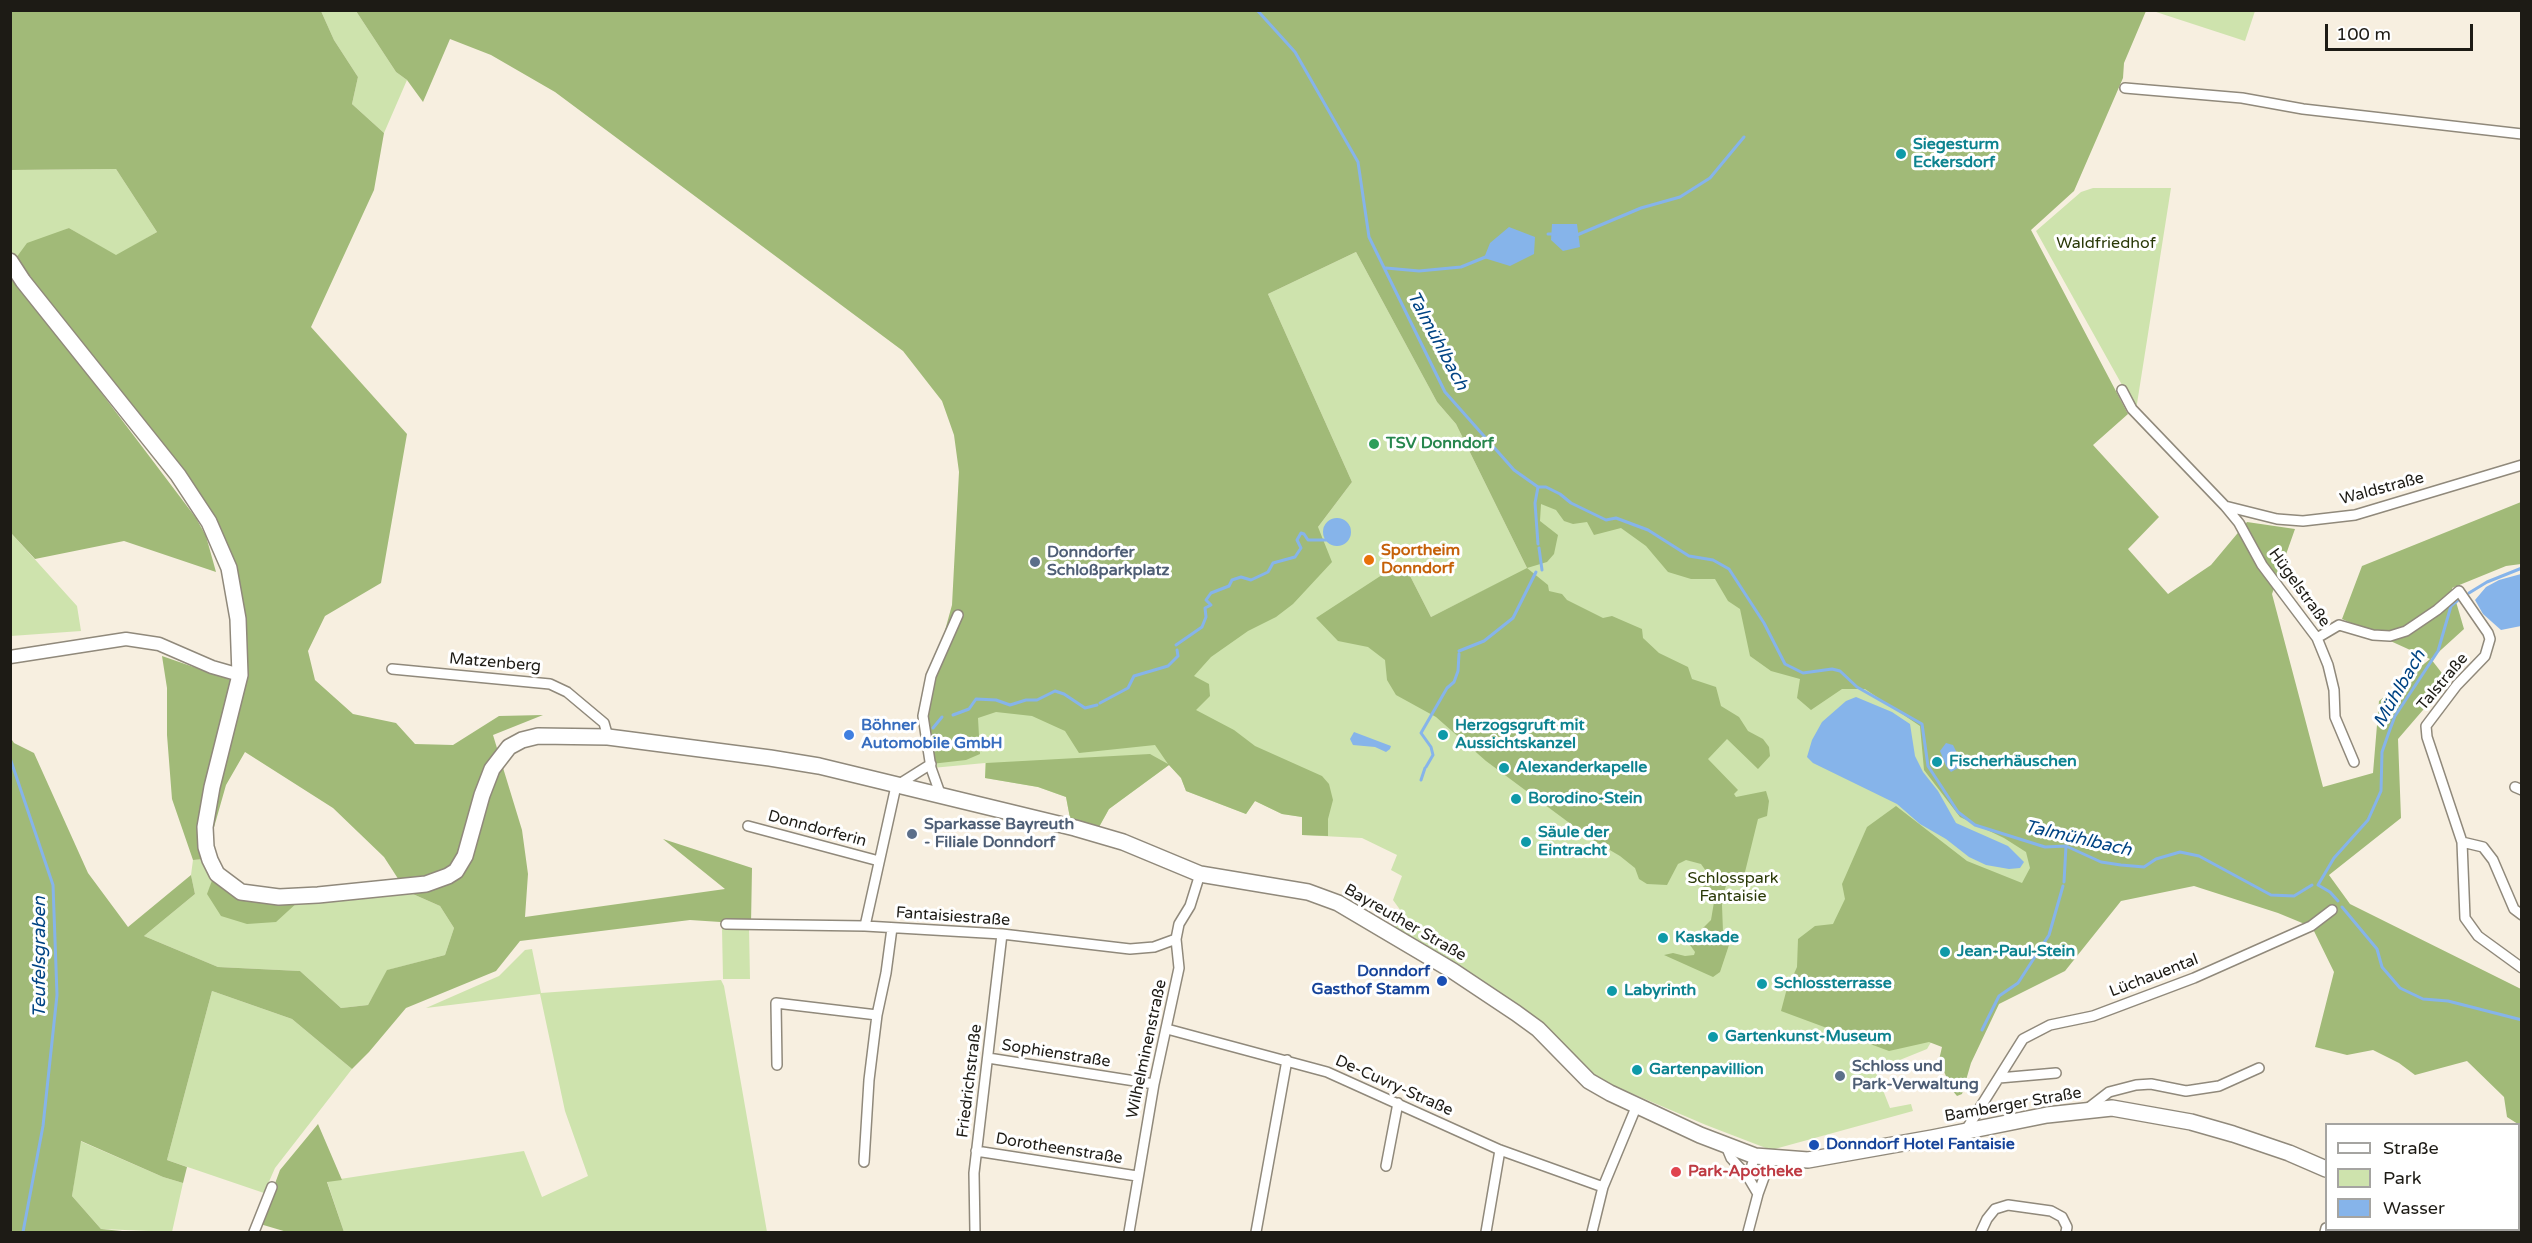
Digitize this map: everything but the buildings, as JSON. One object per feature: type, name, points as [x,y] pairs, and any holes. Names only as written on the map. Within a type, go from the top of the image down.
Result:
[{"type":"main road","name":"Bayreuther Straße","points":[[10,261],[23,281],[178,476],[209,522],[229,568],[238,619],[240,675],[212,787],[206,827],[206,847],[217,874],[241,892],[255,896],[279,897],[397,888],[440,880],[456,871],[461,864],[487,779],[509,747],[522,740],[538,736],[608,736],[819,766],[1075,828],[1113,840],[1200,874],[1308,892],[1350,908],[1453,970],[1516,1013],[1538,1029],[1589,1081],[1726,1146],[1755,1156],[1771,1158]]},
{"type":"main road","name":"Bamberger Straße","points":[[1771,1158],[1817,1158],[1966,1130],[2112,1108],[2191,1122],[2260,1142],[2325,1169]]},
{"type":"street","points":[[2125,88],[2242,98],[2303,109],[2522,134]]},
{"type":"street","points":[[2122,390],[2132,410],[2225,506]]},
{"type":"street","name":"Waldstraße","points":[[2225,506],[2249,513],[2303,521],[2355,514],[2522,465]]},
{"type":"street","name":"Hügelstraße","points":[[2225,506],[2239,523],[2262,565],[2317,638],[2328,664],[2334,690],[2335,717],[2354,762]]},
{"type":"street","name":"Talstraße","points":[[2317,638],[2339,625],[2373,635],[2390,636],[2406,631],[2437,610],[2459,591],[2488,633],[2490,639],[2485,656],[2457,685],[2426,726],[2427,737],[2462,842],[2465,918],[2478,936],[2522,969]]},
{"type":"street","points":[[941,796],[931,764],[924,724],[925,703],[932,676],[958,615]]},
{"type":"street","points":[[10,657],[126,639],[159,644],[212,667],[240,675]]},
{"type":"street","name":"Matzenberg","points":[[392,669],[550,684],[567,693],[604,723],[608,736]]},
{"type":"street","points":[[897,786],[931,764]]},
{"type":"street","name":"Donndorferin","points":[[865,926],[897,786]]},
{"type":"street","name":"Donndorferin","points":[[748,826],[879,861]]},
{"type":"street","points":[[2462,842],[2483,847],[2497,868],[2514,909],[2522,915]]},
{"type":"street","name":"Wilhelminenstraße","points":[[1129,1233],[1154,1084],[1179,968],[1176,939],[1179,924],[1190,906],[1200,874]]},
{"type":"street","name":"Lüchauental","points":[[1966,1130],[2024,1039],[2049,1025],[2093,1016],[2194,978],[2311,926],[2332,910]]},
{"type":"street","name":"Fantaisiestraße","points":[[726,924],[865,926],[1002,934],[1130,949],[1154,947],[1176,939]]},
{"type":"street","points":[[864,1162],[869,1080],[877,1015],[886,974],[892,928]]},
{"type":"street","name":"Friedrichstraße","points":[[975,1233],[976,1150],[1002,934]]},
{"type":"street","points":[[777,1065],[776,1003],[877,1015]]},
{"type":"street","name":"De-Cuvry-Straße","points":[[1167,1029],[1327,1072],[1500,1150],[1603,1186]]},
{"type":"street","name":"Sophienstraße","points":[[988,1058],[1154,1084]]},
{"type":"street","points":[[1256,1233],[1287,1060]]},
{"type":"street","points":[[2087,1110],[2109,1092],[2136,1085],[2151,1084],[2186,1091],[2219,1086],[2259,1068]]},
{"type":"street","points":[[1999,1078],[2056,1073]]},
{"type":"street","points":[[1386,1166],[1398,1103]]},
{"type":"street","points":[[1592,1233],[1603,1186],[1637,1105]]},
{"type":"street","points":[[1726,1146],[1731,1158],[1748,1177],[1758,1194]]},
{"type":"street","name":"Dorotheenstraße","points":[[976,1150],[1137,1176]]},
{"type":"street","points":[[1486,1233],[1500,1150]]},
{"type":"street","points":[[1748,1177],[1755,1156]]},
{"type":"street","points":[[1748,1233],[1758,1194],[1771,1158]]},
{"type":"street","points":[[254,1233],[272,1187]]},
{"type":"street","points":[[1981,1233],[1987,1219],[1995,1209],[2008,1205],[2051,1211],[2062,1217],[2067,1227],[2066,1233]]},
{"type":"green space","points":[[2255,10],[2245,41],[2153,11]]},
{"type":"green space","points":[[11,11],[321,11],[334,40],[358,77],[352,104],[384,133],[374,190],[311,327],[407,434],[381,583],[325,616],[308,651],[315,680],[353,714],[396,723],[415,744],[453,745],[499,716],[543,715],[493,735],[522,830],[528,874],[525,917],[725,889],[663,839],[752,868],[751,924],[690,920],[520,941],[496,971],[406,1008],[352,1069],[292,1019],[212,991],[167,1160],[187,1167],[183,1183],[163,1177],[81,1141],[72,1196],[101,1229],[133,1232],[11,1232],[10,737],[14,743],[34,753],[88,873],[128,927],[191,875],[195,894],[144,936],[218,967],[300,971],[341,1008],[368,1005],[387,970],[445,955],[454,928],[440,906],[406,891],[384,857],[333,808],[245,752],[226,785],[205,859],[193,860],[172,799],[167,735],[167,688],[162,656],[231,680],[248,677],[237,579],[189,484],[16,258],[27,243],[69,228],[116,255],[157,232],[116,169],[11,170]]},
{"type":"green space","points":[[321,11],[356,11],[396,72],[407,80],[384,133],[352,104],[358,77],[334,40]]},
{"type":"green space","points":[[356,11],[2146,11],[2124,63],[2123,78],[2074,191],[2031,230],[2128,414],[2093,445],[2159,517],[2128,549],[2168,594],[2211,565],[2247,522],[2295,529],[2272,594],[2323,787],[2373,773],[2379,701],[2430,659],[2342,619],[2362,566],[2521,502],[2521,564],[2506,566],[2452,588],[2464,629],[2431,659],[2448,681],[2398,739],[2401,818],[2329,875],[2350,904],[2521,989],[2521,1126],[2520,1123],[2507,1117],[2504,1097],[2467,1061],[2415,1075],[2399,1063],[2373,1050],[2347,1055],[2315,1047],[2334,972],[2312,927],[2278,913],[2194,886],[2121,901],[2065,971],[1999,1004],[1971,1063],[1962,1094],[1957,1096],[1939,1060],[1942,1047],[1929,1042],[1889,1051],[1781,1011],[1797,967],[1798,939],[1815,926],[1833,924],[1845,899],[1842,884],[1867,827],[1896,806],[1967,861],[2022,883],[2030,868],[2026,852],[2004,838],[1960,817],[1924,770],[1920,726],[1865,689],[1842,689],[1811,710],[1797,698],[1800,679],[1771,671],[1750,656],[1740,609],[1728,601],[1715,579],[1691,579],[1668,572],[1646,546],[1621,528],[1594,535],[1587,522],[1573,524],[1564,521],[1556,510],[1541,504],[1540,521],[1558,535],[1554,554],[1547,562],[1527,568],[1456,424],[1437,402],[1356,252],[1268,294],[1352,482],[1318,527],[1332,562],[1293,604],[1211,657],[1194,676],[1209,684],[1210,696],[1196,710],[1234,730],[1255,746],[1322,776],[1329,784],[1333,800],[1328,819],[1328,836],[1302,835],[1302,817],[1282,814],[1255,801],[1246,814],[1186,791],[1181,778],[1169,765],[1109,809],[1099,827],[1070,818],[1066,797],[1038,787],[985,778],[986,763],[1150,754],[1168,764],[1155,745],[1079,753],[1065,731],[1032,716],[996,712],[978,718],[980,754],[966,760],[931,764],[925,703],[952,605],[959,472],[954,435],[942,401],[903,351],[555,92],[491,55],[450,39],[423,102],[407,80],[396,72]]},
{"type":"green space","points":[[116,169],[157,232],[116,256],[69,228],[16,258],[11,250],[10,170]]},
{"type":"green space","name":"Waldfriedhof","points":[[2093,188],[2171,188],[2136,410],[2036,231],[2081,192]]},
{"type":"green space","name":"Schlosspark Fantaisie","points":[[1356,252],[1437,402],[1456,424],[1527,568],[1528,483],[1982,695],[2048,844],[1927,1049],[1875,1070],[1890,1108],[1911,1104],[1913,1111],[1771,1150],[1600,1080],[1520,1007],[1393,927],[1406,918],[1393,900],[1402,876],[1391,870],[1397,855],[1362,838],[1302,835],[1302,817],[1282,814],[1255,801],[1246,814],[1186,791],[1181,778],[1169,765],[1109,809],[1099,827],[1070,818],[1066,797],[1038,787],[985,778],[985,763],[932,768],[926,741],[1318,527],[1352,482],[1268,294]],"holes":[[[1405,566],[1431,617],[1527,569],[1424,633]]]},
{"type":"green space","points":[[10,272],[196,518],[206,536],[216,572],[124,541],[35,559],[11,533]]},
{"type":"green space","points":[[11,533],[77,606],[81,631],[11,636]]},
{"type":"green space","points":[[1405,566],[1431,617],[1527,568],[1548,585],[1549,591],[1562,594],[1567,600],[1603,618],[1612,616],[1642,629],[1643,638],[1659,653],[1688,667],[1692,679],[1716,687],[1721,706],[1739,717],[1748,731],[1763,739],[1769,747],[1770,756],[1758,769],[1727,739],[1708,759],[1738,790],[1734,794],[1736,797],[1766,791],[1769,801],[1767,816],[1758,819],[1745,872],[1736,877],[1729,876],[1722,905],[1723,932],[1731,939],[1720,972],[1713,977],[1664,955],[1673,953],[1685,956],[1694,955],[1695,952],[1690,945],[1693,938],[1711,920],[1714,902],[1701,892],[1707,878],[1706,871],[1701,864],[1686,860],[1678,864],[1667,885],[1647,884],[1639,879],[1635,868],[1620,856],[1591,839],[1486,761],[1436,717],[1396,695],[1387,680],[1385,660],[1368,647],[1338,641],[1316,618],[1385,573]]},
{"type":"green space","points":[[205,859],[214,875],[208,894],[299,901],[406,891],[440,906],[454,928],[445,955],[388,970],[368,1005],[341,1008],[300,971],[218,967],[144,936],[195,894],[191,875],[193,860]]},
{"type":"green space","points":[[214,875],[224,886],[299,901],[276,922],[247,924],[221,916],[207,894]]},
{"type":"green space","points":[[722,928],[749,928],[750,979],[723,979]]},
{"type":"green space","points":[[532,949],[541,993],[721,980],[724,986],[767,1232],[344,1232],[327,1181],[524,1151],[542,1197],[588,1176],[565,1111],[540,994],[426,1008],[499,976],[525,950]]},
{"type":"green space","points":[[212,991],[292,1019],[352,1069],[275,1168],[264,1193],[167,1160]]},
{"type":"green space","points":[[318,1124],[342,1180],[327,1182],[344,1232],[287,1232],[260,1224],[280,1170]]},
{"type":"green space","points":[[80,1141],[163,1177],[183,1183],[172,1232],[101,1229],[72,1196]]},
{"type":"water","points":[[1552,224],[1577,224],[1580,247],[1563,251],[1551,240]]},
{"type":"water","points":[[1509,227],[1535,237],[1534,254],[1510,266],[1484,258],[1490,243]]},
{"type":"water","points":[[1337,518],[1347,522],[1351,532],[1347,542],[1337,546],[1327,542],[1323,532],[1327,522]]},
{"type":"water","points":[[2521,574],[2521,626],[2501,630],[2483,614],[2475,600],[2486,587],[2499,580]]},
{"type":"water","points":[[1856,697],[1892,712],[1910,724],[1915,756],[1956,823],[2008,846],[2024,862],[2020,868],[2009,869],[1986,865],[1969,857],[1946,839],[1920,824],[1897,804],[1813,763],[1807,757],[1812,740],[1822,722],[1846,701]]},
{"type":"water","points":[[1354,732],[1391,746],[1390,749],[1386,752],[1375,747],[1353,745],[1350,739]]},
{"type":"water","points":[[1946,743],[1953,745],[1961,761],[1958,768],[1951,772],[1940,751]]},
{"type":"waterway","name":"Talmühlbach","points":[[1257,10],[1295,52],[1358,162],[1369,237],[1445,392],[1514,470],[1538,487],[1546,487],[1571,503],[1606,520],[1616,518],[1648,530],[1689,556],[1713,560],[1729,569],[1764,623],[1785,664],[1803,673],[1832,669],[1840,671],[1857,687],[1922,724],[1928,766],[1958,812],[1975,825],[2045,847],[2066,846],[2101,862],[2121,865],[2144,867],[2156,859],[2180,852],[2199,856],[2271,895],[2294,896],[2312,885]]},
{"type":"waterway","points":[[1577,235],[1641,208],[1680,197],[1710,178],[1744,137]]},
{"type":"waterway","points":[[1548,234],[1555,234]]},
{"type":"waterway","points":[[1386,268],[1419,271],[1461,267],[1488,256]]},
{"type":"waterway","points":[[1538,487],[1535,503],[1538,544]]},
{"type":"waterway","points":[[1176,645],[1202,627],[1206,617],[1205,608],[1211,605],[1206,600],[1211,593],[1229,586],[1232,580],[1241,577],[1251,580],[1268,572],[1273,563],[1295,557],[1301,548],[1297,540],[1301,533],[1308,540],[1326,540]]},
{"type":"waterway","points":[[1539,548],[1542,570]]},
{"type":"waterway","name":"Mühlbach","points":[[2469,593],[2487,582],[2522,568]]},
{"type":"waterway","points":[[1459,651],[1484,641],[1513,618],[1536,572]]},
{"type":"waterway","name":"Mühlbach","points":[[2338,901],[2330,892],[2318,885],[2334,858],[2368,820],[2381,791],[2382,752],[2395,716],[2438,651],[2451,606],[2458,600]]},
{"type":"waterway","points":[[1100,703],[1128,688],[1134,676],[1168,666],[1178,656],[1177,650]]},
{"type":"waterway","points":[[1426,767],[1433,755],[1431,747],[1421,733],[1447,688],[1454,682],[1458,671],[1459,654]]},
{"type":"waterway","points":[[953,715],[969,709],[976,699],[996,700],[1010,705],[1026,700],[1037,700],[1055,691],[1064,694],[1085,708],[1097,705]]},
{"type":"waterway","points":[[933,728],[942,717]]},
{"type":"waterway","name":"Teufelsgraben","points":[[10,758],[53,885],[57,995],[43,1126],[23,1232]]},
{"type":"waterway","points":[[1421,780],[1425,768]]},
{"type":"waterway","points":[[2064,882],[2066,846]]},
{"type":"waterway","points":[[1982,1030],[1999,996],[2018,983],[2049,935],[2063,886]]},
{"type":"waterway","name":"Talmühlbach","points":[[2342,907],[2377,949],[2382,967],[2400,988],[2423,999],[2448,1001],[2522,1020]]},
{"type":"place","name":"Siegesturm Eckersdorf","points":[[1901,154]]},
{"type":"place","name":"TSV Donndorf","points":[[1374,444]]},
{"type":"place","name":"Sportheim Donndorf","points":[[1369,560]]},
{"type":"place","name":"Donndorfer Schloßparkplatz","points":[[1035,562]]},
{"type":"place","name":"Böhner Automobile GmbH","points":[[849,735]]},
{"type":"place","name":"Herzogsgruft mit Aussichtskanzel","points":[[1443,735]]},
{"type":"place","name":"Fischerhäuschen","points":[[1937,762]]},
{"type":"place","name":"Alexanderkapelle","points":[[1504,768]]},
{"type":"place","name":"Borodino-Stein","points":[[1516,799]]},
{"type":"place","name":"Sparkasse Bayreuth - Filiale Donndorf","points":[[912,834]]},
{"type":"place","name":"Säule der Eintracht","points":[[1526,842]]},
{"type":"place","name":"Kaskade","points":[[1663,938]]},
{"type":"place","name":"Jean-Paul-Stein","points":[[1945,952]]},
{"type":"place","name":"Donndorf Gasthof Stamm","points":[[1442,981]]},
{"type":"place","name":"Schlossterrasse","points":[[1762,984]]},
{"type":"place","name":"Labyrinth","points":[[1612,991]]},
{"type":"place","name":"Gartenkunst-Museum","points":[[1713,1037]]},
{"type":"place","name":"Gartenpavillion","points":[[1637,1070]]},
{"type":"place","name":"Schloss und Park-Verwaltung","points":[[1840,1076]]},
{"type":"place","name":"Donndorf Hotel Fantaisie","points":[[1814,1145]]},
{"type":"place","name":"Park-Apotheke","points":[[1676,1172]]}]
